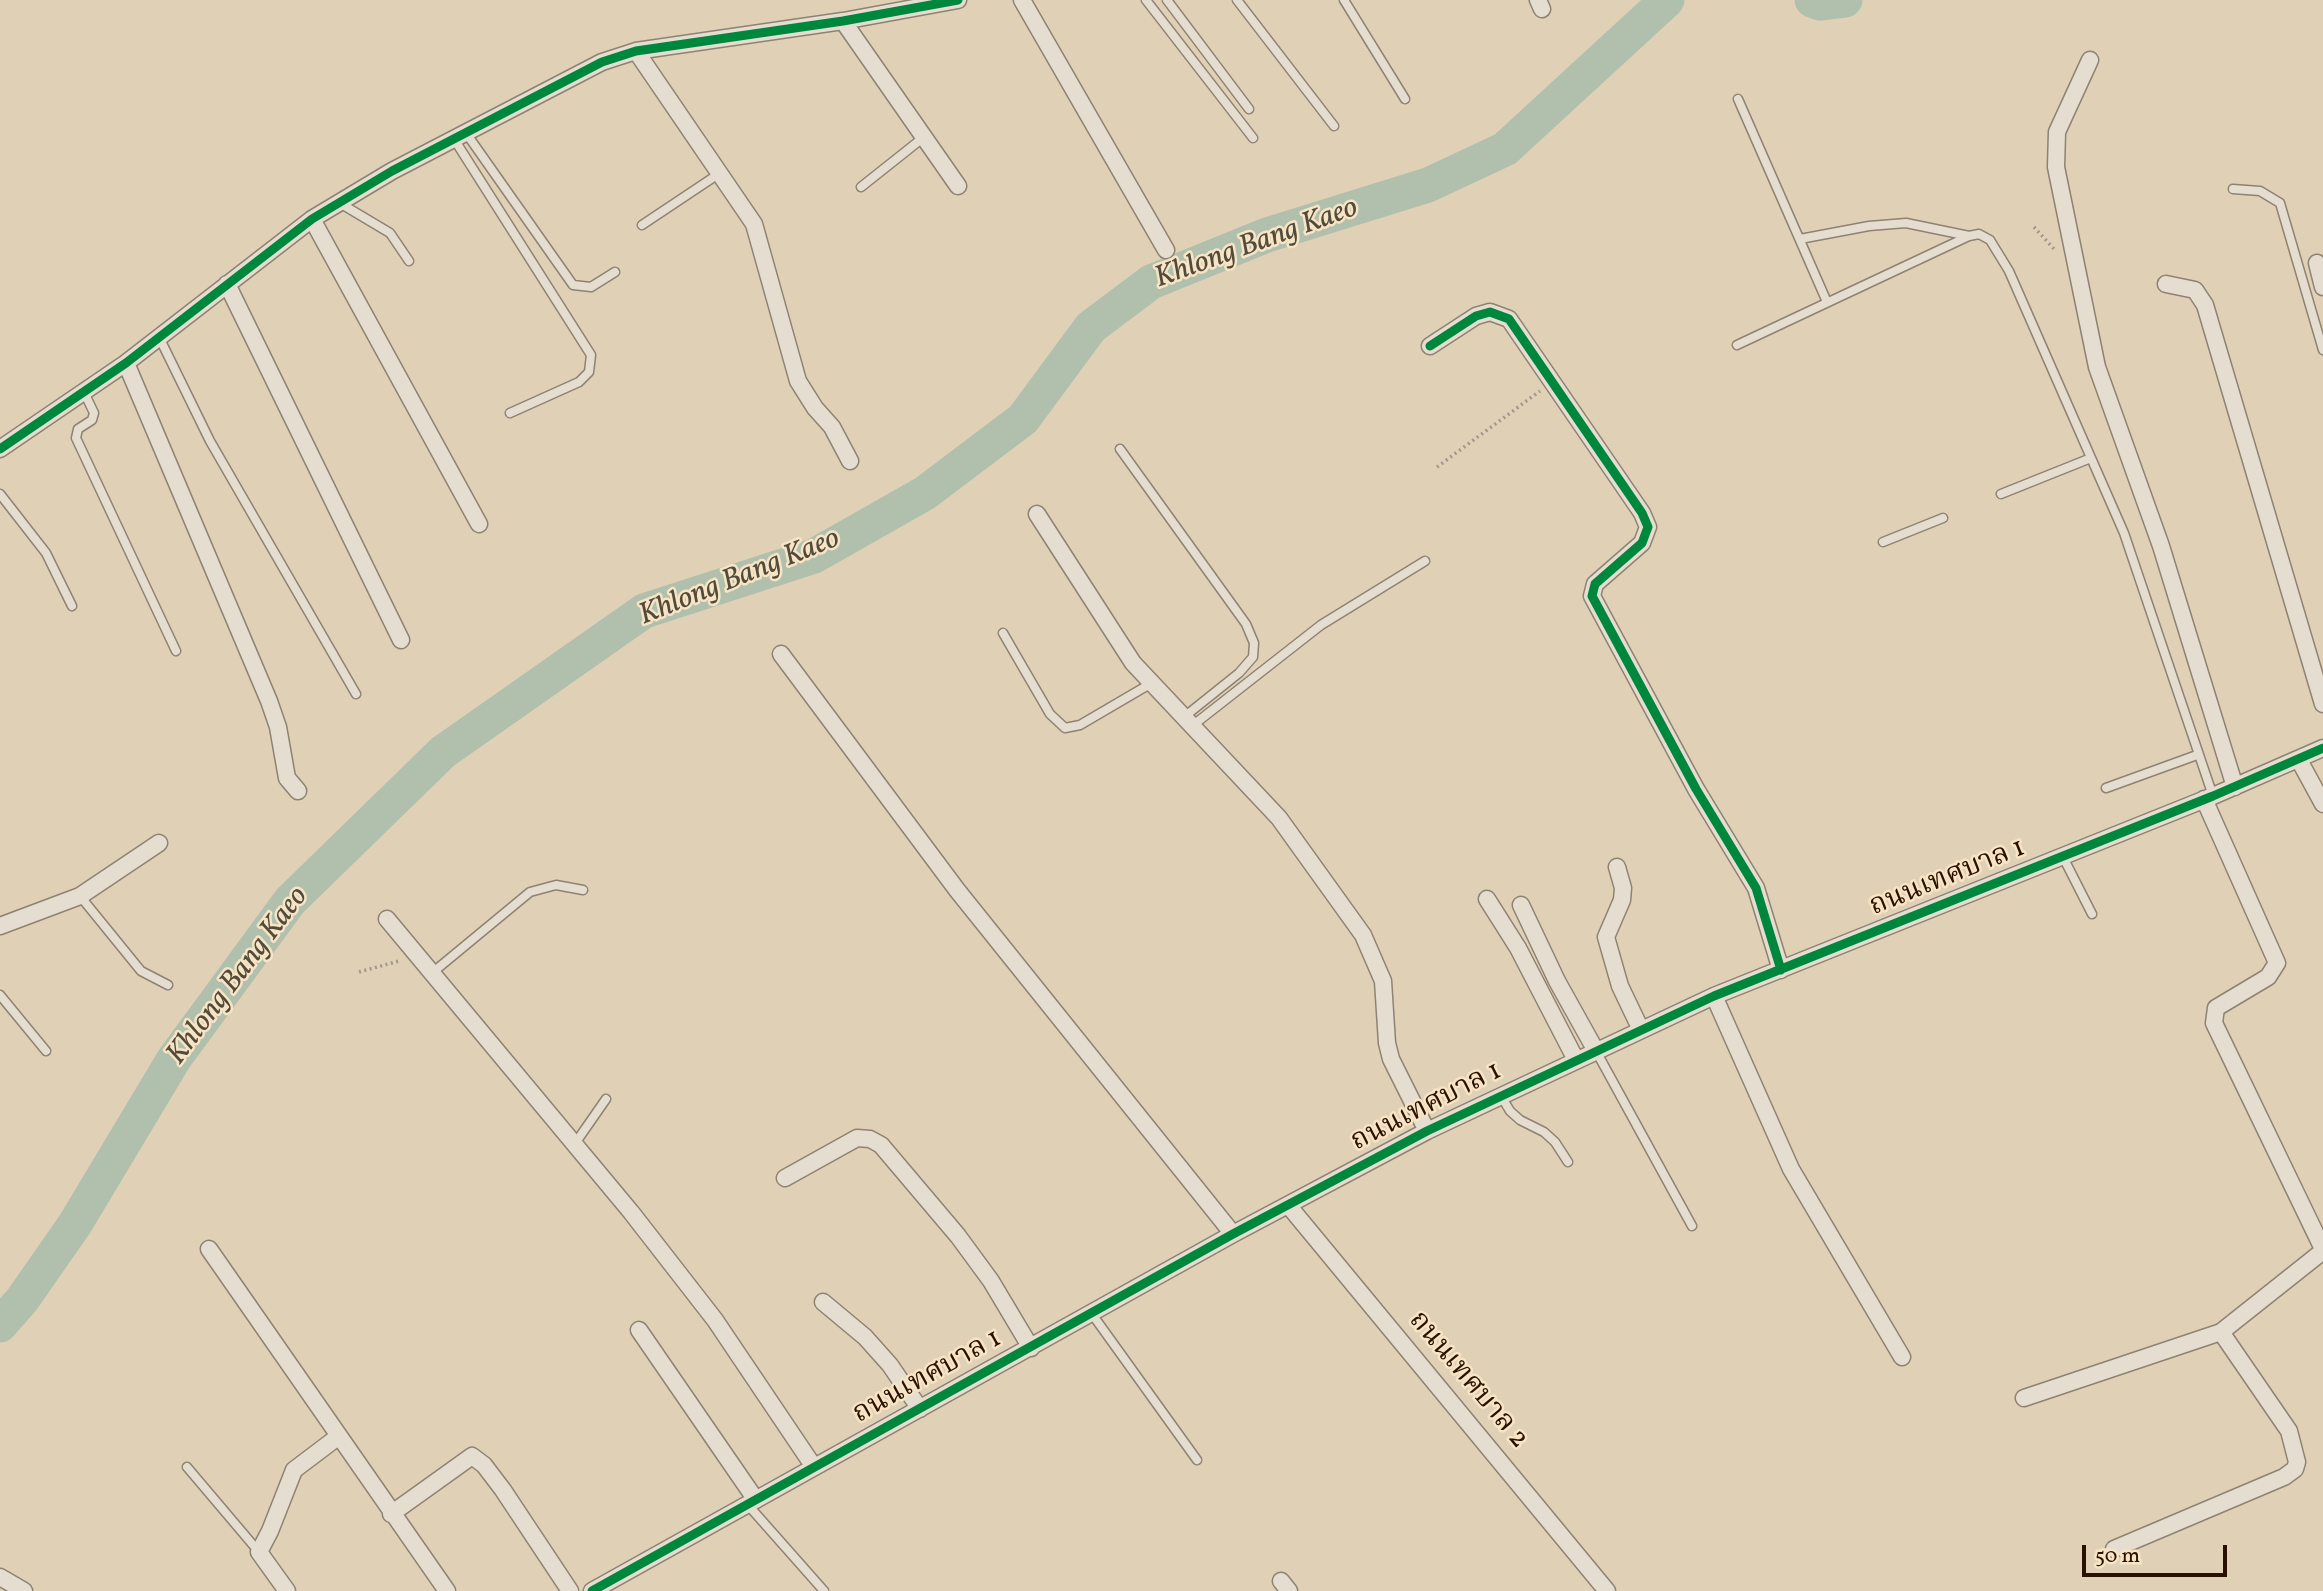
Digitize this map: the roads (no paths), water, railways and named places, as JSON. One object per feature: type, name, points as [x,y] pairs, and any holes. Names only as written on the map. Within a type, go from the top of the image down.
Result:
[{"type":"street","points":[[0,449],[126,363],[312,219],[338,202],[602,62],[636,51],[843,21],[958,0]]},
{"type":"street","points":[[1022,0],[1166,250]]},
{"type":"street","points":[[843,21],[958,186]]},
{"type":"street","points":[[636,51],[754,223],[763,244],[799,381],[815,408],[832,427],[850,461]]},
{"type":"street","points":[[2091,60],[2056,140],[2097,367],[2161,546],[2235,786]]},
{"type":"street","points":[[312,219],[478,524]]},
{"type":"street","points":[[2317,263],[2323,287]]},
{"type":"street","points":[[227,284],[401,640]]},
{"type":"street","points":[[2166,284],[2195,290],[2205,305],[2323,704]]},
{"type":"street","points":[[1430,346],[1476,316],[1490,312],[1510,318],[1642,513],[1648,527],[1642,543],[1595,584],[1592,596],[1696,789],[1756,888],[1781,970]]},
{"type":"street","points":[[126,363],[269,701],[278,727],[287,778],[298,791]]},
{"type":"street","points":[[1037,514],[1133,663],[1299,843],[1363,935],[1383,981],[1387,1043],[1391,1059],[1427,1130]]},
{"type":"street","points":[[782,654],[957,890],[1233,1234]]},
{"type":"street","name":"ถนนเทศบาล 1","points":[[592,1591],[1233,1234],[1427,1130],[1714,996],[2208,798],[2323,748]]},
{"type":"street","points":[[2299,760],[2323,804]]},
{"type":"street","points":[[2025,1398],[2221,1332],[2323,1250],[2214,1023],[2216,1008],[2267,977],[2277,963],[2208,798]]},
{"type":"street","points":[[0,926],[80,896],[159,843]]},
{"type":"street","points":[[1617,867],[1623,888],[1622,900],[1606,937],[1620,986],[1641,1030]]},
{"type":"street","points":[[1487,899],[1518,948],[1576,1060]]},
{"type":"street","points":[[1521,905],[1557,981],[1596,1051]]},
{"type":"street","points":[[387,919],[715,1320],[814,1467]]},
{"type":"street","points":[[1714,996],[1791,1169],[1902,1357]]},
{"type":"street","points":[[785,1178],[858,1138],[870,1139],[881,1145],[958,1236],[991,1281],[1031,1348]]},
{"type":"street","name":"ถนนเทศบาล 2","points":[[1287,1205],[1606,1591]]},
{"type":"street","points":[[209,1250],[447,1591]]},
{"type":"street","points":[[823,1303],[865,1338],[890,1365],[920,1409]]},
{"type":"street","points":[[639,1330],[752,1502]]},
{"type":"street","points":[[2114,1549],[2284,1477],[2295,1469],[2296,1450],[2289,1431],[2221,1332]]},
{"type":"street","points":[[287,1591],[259,1552],[294,1470],[339,1436]]},
{"type":"street","points":[[391,1514],[472,1456],[484,1465],[503,1490],[570,1591]]},
{"type":"street","points":[[0,1577],[24,1591]]},
{"type":"lane","points":[[1146,0],[1253,138]]},
{"type":"lane","points":[[1167,0],[1249,109]]},
{"type":"lane","points":[[1237,0],[1334,126]]},
{"type":"lane","points":[[1344,0],[1405,99]]},
{"type":"lane","points":[[1738,99],[1828,302]]},
{"type":"lane","points":[[460,136],[573,285],[591,288],[615,272]]},
{"type":"lane","points":[[460,136],[591,355],[589,372],[579,382],[510,413]]},
{"type":"lane","points":[[860,187],[924,137]]},
{"type":"lane","points":[[642,225],[720,173]]},
{"type":"lane","points":[[2233,189],[2260,191],[2280,203],[2323,350]]},
{"type":"lane","points":[[338,202],[390,233],[409,261]]},
{"type":"lane","points":[[1800,239],[1869,226],[1906,223],[1969,236]]},
{"type":"lane","points":[[1737,345],[1969,236],[1979,234],[1990,240],[2009,271],[2124,533],[2179,689],[2208,798]]},
{"type":"lane","points":[[159,337],[211,440],[356,694]]},
{"type":"lane","points":[[84,392],[94,413],[92,421],[78,429],[75,438],[176,651]]},
{"type":"lane","points":[[1120,449],[1246,624],[1254,643],[1253,657],[1188,721]]},
{"type":"lane","points":[[2001,495],[2091,458]]},
{"type":"lane","points":[[0,494],[46,553],[72,606]]},
{"type":"lane","points":[[1883,542],[1943,518]]},
{"type":"lane","points":[[1188,721],[1321,625],[1425,561]]},
{"type":"lane","points":[[1003,634],[1050,714],[1065,728],[1080,725],[1150,684]]},
{"type":"lane","points":[[2106,788],[2197,755]]},
{"type":"lane","points":[[2063,857],[2092,914]]},
{"type":"lane","points":[[432,973],[530,892],[556,885],[583,890]]},
{"type":"lane","points":[[80,896],[141,971],[168,985]]},
{"type":"lane","points":[[0,995],[46,1051]]},
{"type":"lane","points":[[1596,1051],[1692,1226]]},
{"type":"lane","points":[[1501,1096],[1510,1111],[1520,1120],[1544,1132],[1555,1142],[1567,1162]]},
{"type":"lane","points":[[574,1146],[606,1099]]},
{"type":"lane","points":[[1092,1314],[1196,1460]]},
{"type":"lane","points":[[187,1467],[259,1552]]},
{"type":"lane","points":[[752,1502],[824,1591]]},
{"type":"waterway","name":"Khlong Bang Kaeo","points":[[0,1325],[22,1300],[75,1224],[174,1059],[290,901],[443,752],[644,611],[814,556],[925,493],[1023,419],[1091,327],[1151,282],[1267,235],[1428,185],[1505,149],[1667,0]]},
{"type":"waterway","name":"Khlong Bang Kaeo","points":[[1812,0],[1820,3],[1845,0]]}]
